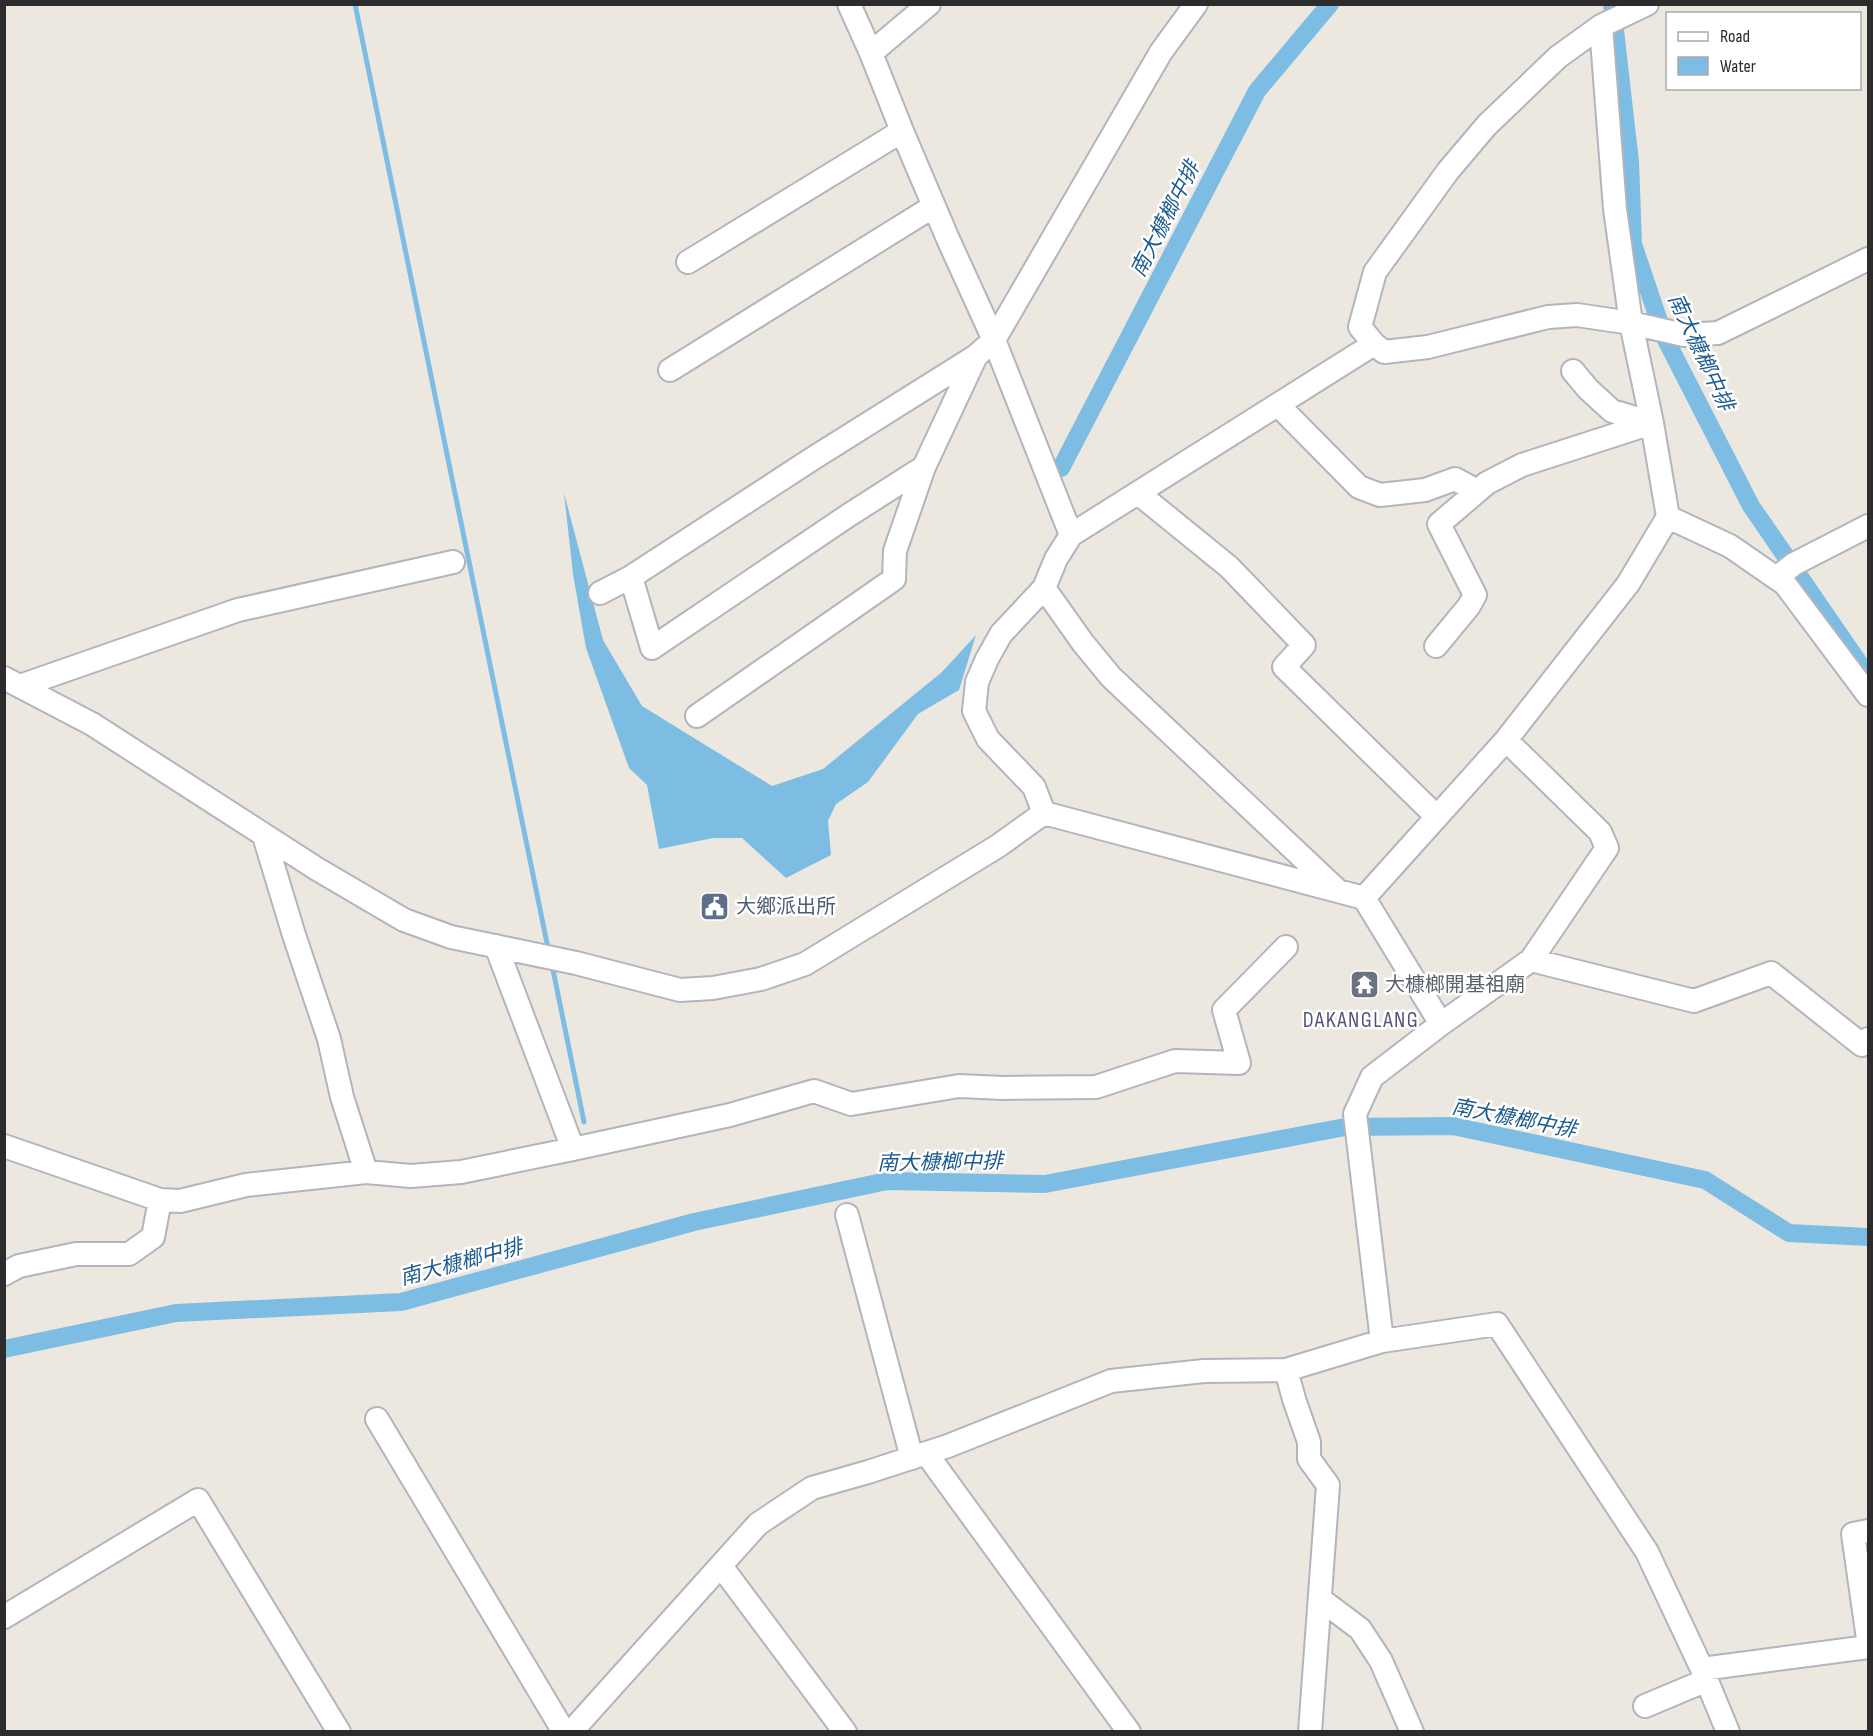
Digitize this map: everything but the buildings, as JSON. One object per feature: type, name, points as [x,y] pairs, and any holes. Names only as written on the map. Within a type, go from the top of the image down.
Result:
[{"type":"street","points":[[849,4],[934,206],[994,340],[1071,535]]},
{"type":"street","points":[[871,52],[929,4]]},
{"type":"street","points":[[600,593],[631,578],[812,459],[976,356],[994,340],[1161,52],[1196,4]]},
{"type":"street","points":[[1647,4],[1601,26],[1558,57],[1488,124],[1448,171],[1375,272],[1360,327],[1374,345],[1384,352],[1428,346],[1548,317],[1577,315],[1684,334],[1718,333],[1869,259]]},
{"type":"street","points":[[1364,898],[1506,740],[1628,584],[1668,517],[1652,423],[1631,323],[1615,209],[1601,26]]},
{"type":"street","points":[[688,262],[902,131]]},
{"type":"street","points":[[670,370],[934,206]]},
{"type":"street","points":[[1044,813],[1034,787],[988,739],[974,711],[977,682],[1001,634],[1044,588],[1056,559],[1071,535],[1374,345]]},
{"type":"street","points":[[697,716],[894,579],[895,550],[924,467],[976,356]]},
{"type":"street","points":[[1573,371],[1588,389],[1612,411],[1652,423]]},
{"type":"street","points":[[1278,405],[1359,487],[1380,495],[1425,490],[1455,479],[1478,491]]},
{"type":"street","points":[[1436,646],[1469,606],[1475,595],[1439,524],[1487,483],[1522,465],[1652,423]]},
{"type":"street","points":[[631,578],[652,648],[924,467]]},
{"type":"street","points":[[1138,493],[1229,567],[1304,645],[1284,667],[1437,817]]},
{"type":"street","points":[[1668,517],[1730,546],[1785,584],[1869,695]]},
{"type":"street","points":[[1776,578],[1794,564],[1869,526]]},
{"type":"street","points":[[12,682],[238,610],[453,561]]},
{"type":"street","points":[[1044,588],[1083,643],[1111,676],[1339,891]]},
{"type":"street","points":[[12,682],[92,724],[264,836],[404,920],[451,937],[576,963],[680,990],[713,988],[761,979],[805,964],[998,846],[1044,813]]},
{"type":"street","points":[[1382,1341],[1355,1114],[1372,1077],[1441,1023],[1531,960],[1607,848],[1600,832],[1506,740]]},
{"type":"street","points":[[1044,813],[1364,898],[1441,1023]]},
{"type":"street","points":[[264,836],[329,1039],[342,1096],[366,1172]]},
{"type":"street","points":[[496,946],[573,1149]]},
{"type":"street","points":[[4,1146],[160,1200],[180,1201],[246,1185],[366,1172],[411,1176],[461,1172],[730,1115],[814,1091],[851,1104],[959,1086],[1096,1087],[1175,1061],[1239,1063],[1224,1010],[1286,947]]},
{"type":"street","points":[[1531,960],[1694,1001],[1771,973],[1862,1045],[1869,1039]]},
{"type":"street","points":[[4,1274],[19,1266],[76,1254],[129,1254],[153,1237],[160,1200]]},
{"type":"street","points":[[847,1215],[919,1455],[1128,1731]]},
{"type":"street","points":[[571,1731],[758,1524],[812,1488],[919,1455],[1110,1381],[1204,1371],[1286,1370],[1382,1341],[1497,1324],[1647,1552],[1728,1731]]},
{"type":"street","points":[[1286,1370],[1309,1443],[1309,1459],[1328,1485],[1310,1731]]},
{"type":"street","points":[[376,1419],[564,1731]]},
{"type":"street","points":[[4,1617],[198,1500],[339,1731]]},
{"type":"street","points":[[1869,1532],[1853,1534],[1869,1639]]},
{"type":"street","points":[[721,1566],[845,1731]]},
{"type":"street","points":[[1320,1599],[1360,1629],[1381,1661],[1412,1731]]},
{"type":"street","points":[[1645,1706],[1704,1675],[1869,1647]]},
{"type":"water","points":[[564,493],[603,640],[642,706],[772,786],[823,769],[942,672],[976,635],[959,690],[918,714],[868,782],[836,804],[828,821],[831,855],[786,878],[742,838],[713,838],[659,849],[647,785],[629,768],[586,648],[573,574]]},
{"type":"waterway","points":[[355,4],[549,953]]},
{"type":"waterway","name":"南大槺榔中排","points":[[1061,468],[1257,91],[1330,4]]},
{"type":"waterway","name":"南大槺榔中排","points":[[1612,4],[1630,162],[1633,244],[1664,336],[1751,506],[1868,676]]},
{"type":"waterway","points":[[552,965],[584,1122]]},
{"type":"waterway","name":"南大槺榔中排","points":[[4,1349],[176,1313],[401,1302],[694,1222],[887,1181],[1045,1184],[1345,1127],[1453,1126],[1705,1180],[1789,1233],[1868,1237]]},
{"type":"place","name":"大鄉派出所","points":[[715,906]]},
{"type":"place","name":"大槺榔開基祖廟","points":[[1364,984]]},
{"type":"district","name":"DAKANGLANG","points":[[1361,1019]]}]
